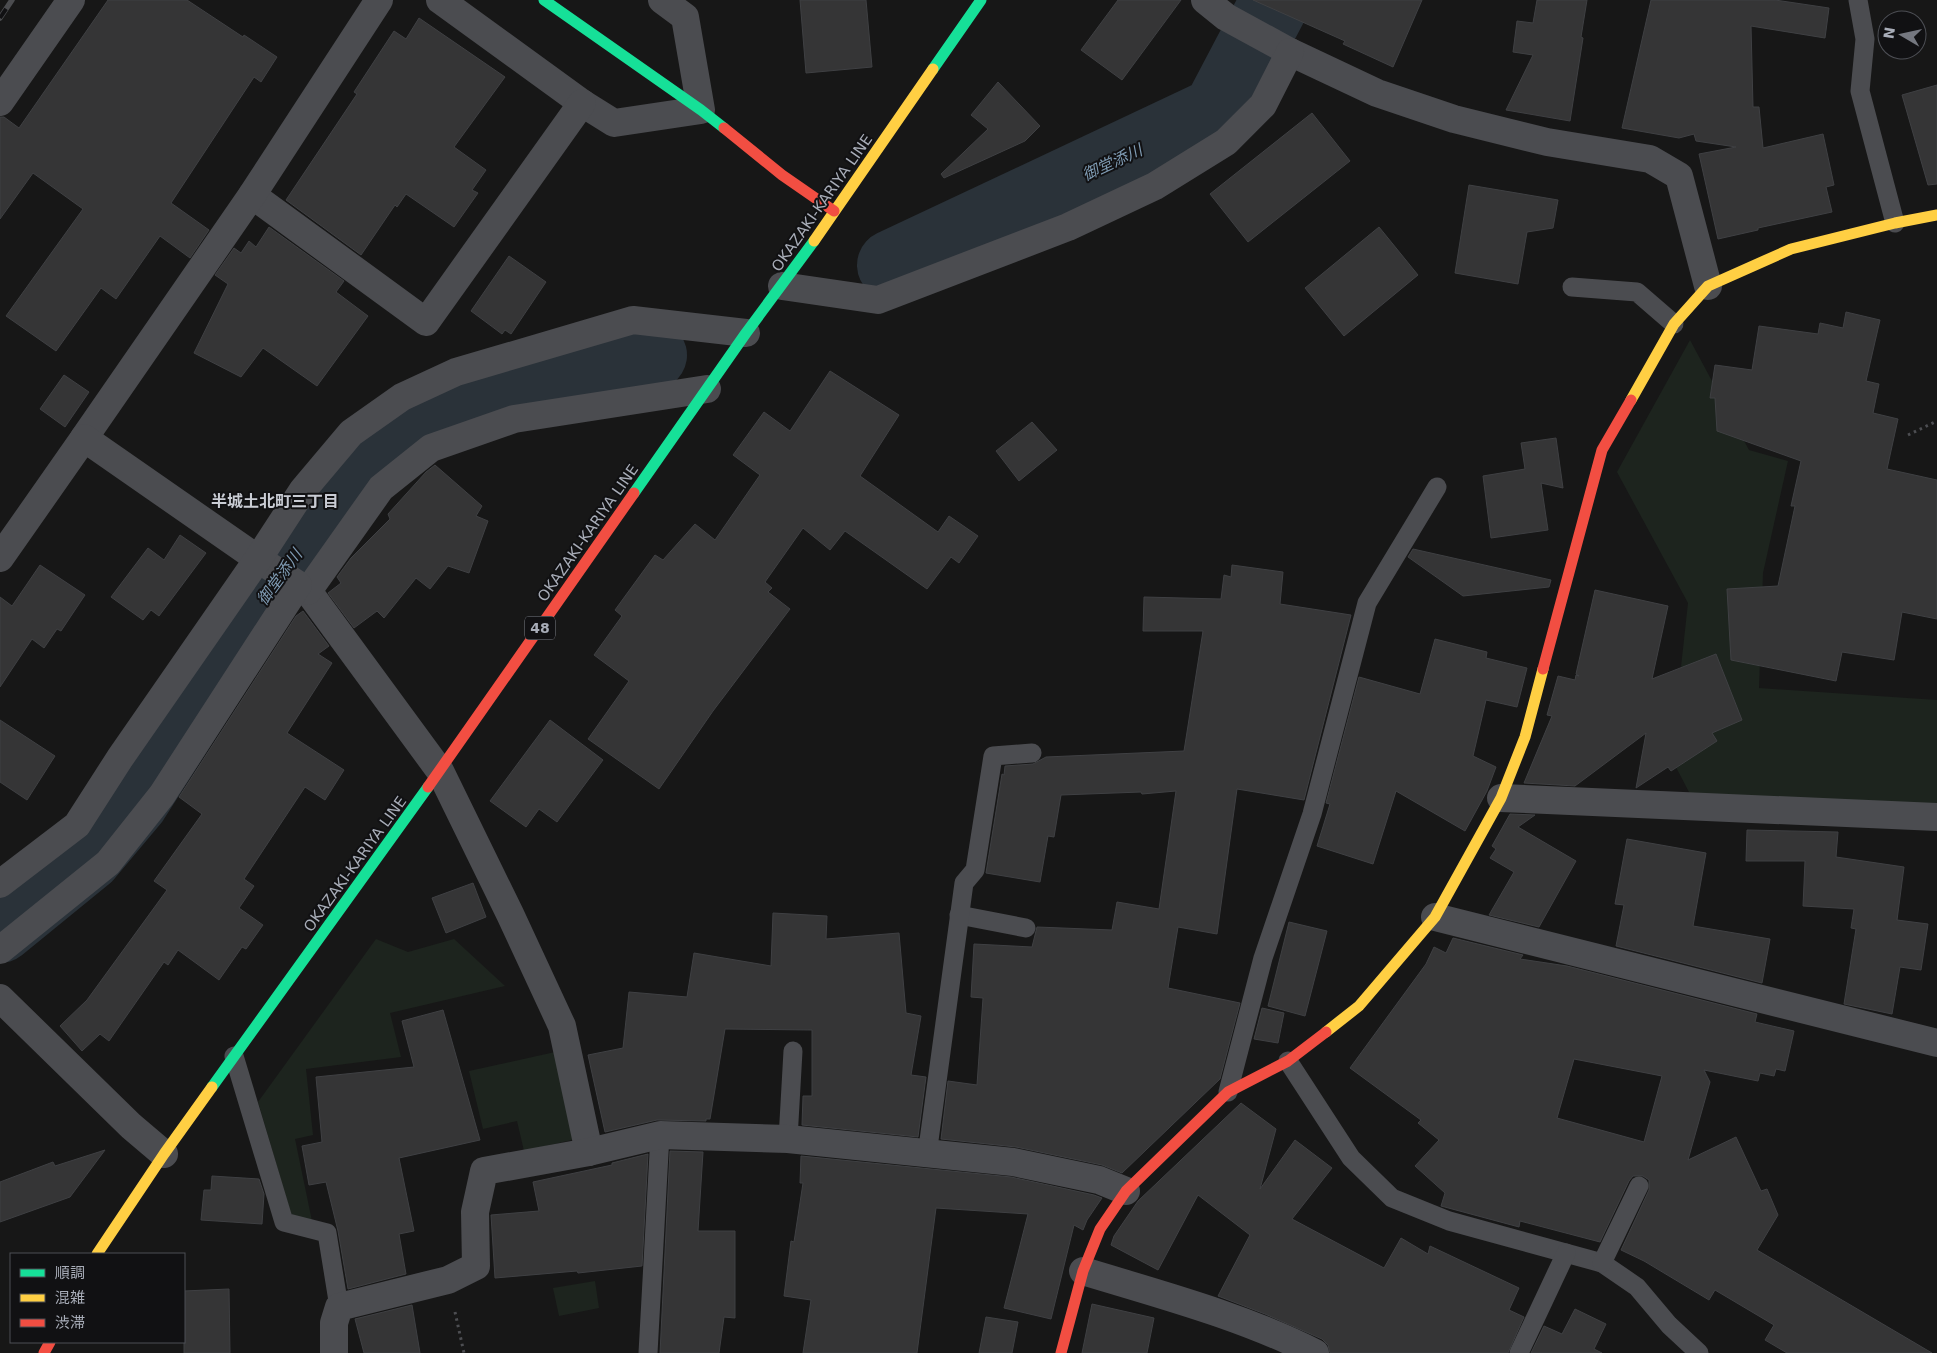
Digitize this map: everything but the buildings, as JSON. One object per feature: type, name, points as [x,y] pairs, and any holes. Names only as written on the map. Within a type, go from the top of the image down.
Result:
[{"type":"street","points":[[0,102],[71,0]]},
{"type":"street","points":[[0,558],[252,195],[379,0]]},
{"type":"street","points":[[440,0],[582,103],[614,123],[701,110]]},
{"type":"street","points":[[544,0],[701,110],[782,176],[834,211]]},
{"type":"street","points":[[662,0],[685,17],[701,110]]},
{"type":"street","name":"OKAZAKI-KARIYA LINE","points":[[99,1253],[164,1154],[440,772],[981,0]]},
{"type":"street","points":[[1205,0],[1229,9],[1290,52],[1377,93],[1454,119],[1547,142],[1650,159],[1678,176],[1708,286]]},
{"type":"street","points":[[782,286],[878,300],[1068,227],[1155,186],[1226,142],[1262,106],[1290,52]]},
{"type":"street","points":[[252,195],[426,322],[582,103]]},
{"type":"street","points":[[1061,1353],[1083,1272],[1100,1229],[1126,1191],[1228,1092],[1288,1060],[1358,1006],[1435,917],[1501,798],[1525,737],[1602,450],[1674,324],[1708,286],[1791,249],[1895,223],[1937,215]]},
{"type":"street","points":[[0,884],[76,825],[303,490],[351,433],[402,397],[456,372],[633,320],[746,333]]},
{"type":"street","points":[[0,950],[108,863],[162,795],[303,588],[381,488],[432,448],[514,419],[707,389]]},
{"type":"street","points":[[84,438],[258,559],[303,588],[440,772],[510,914],[562,1026],[589,1152]]},
{"type":"street","points":[[1501,798],[1937,817]]},
{"type":"street","points":[[1435,917],[1937,1042]]},
{"type":"street","points":[[0,998],[131,1126],[164,1154]]},
{"type":"street","points":[[334,1353],[334,1323],[339,1307],[448,1280],[476,1266],[475,1212],[484,1171],[589,1152],[660,1135],[788,1139],[927,1155],[1013,1162],[1099,1180],[1126,1191]]},
{"type":"street","points":[[1083,1272],[1201,1306],[1292,1341],[1315,1353]]},
{"type":"lane","points":[[1858,0],[1865,39],[1860,91],[1895,223]]},
{"type":"lane","points":[[1572,287],[1637,292],[1674,324]]},
{"type":"lane","points":[[1228,1092],[1263,958],[1312,814],[1367,603],[1437,487]]},
{"type":"lane","points":[[927,1155],[964,883],[974,870],[993,756],[1032,753]]},
{"type":"lane","points":[[959,915],[1026,928]]},
{"type":"lane","points":[[788,1139],[793,1051]]},
{"type":"lane","points":[[234,1056],[284,1222],[327,1234],[339,1307]]},
{"type":"lane","points":[[1288,1060],[1351,1158],[1392,1198],[1449,1221],[1602,1263],[1637,1287],[1670,1325],[1699,1353]]},
{"type":"lane","points":[[648,1353],[660,1135]]},
{"type":"lane","points":[[1602,1263],[1640,1186]]},
{"type":"lane","points":[[1519,1353],[1566,1253]]},
{"type":"path","points":[[1908,435],[1937,421]]},
{"type":"shaded area","points":[[1690,340],[1749,450],[1788,461],[1763,573],[1759,688],[1937,700],[1937,805],[1690,794],[1643,704],[1680,676],[1688,603],[1617,472]]},
{"type":"shaded area","points":[[376,939],[408,952],[454,939],[505,986],[390,1013],[401,1057],[306,1069],[313,1135],[295,1139],[312,1221],[291,1214],[258,1102]]},
{"type":"shaded area","points":[[555,1052],[576,1139],[524,1151],[517,1121],[483,1129],[469,1071]]},
{"type":"shaded area","points":[[595,1281],[599,1308],[559,1316],[553,1288]]},
{"type":"waterway","name":"御堂添川","points":[[892,265],[1217,112],[1276,0]]},
{"type":"waterway","name":"御堂添川","points":[[0,928],[87,857],[134,801],[271,586],[359,471],[421,424],[495,393],[652,355]]},
{"type":"railway","points":[[0,18],[12,0]]},
{"type":"traffic: fast","points":[[544,0],[724,128]]},
{"type":"traffic: fast","points":[[933,69],[981,0]]},
{"type":"traffic: fast","points":[[634,493],[746,333],[814,241]]},
{"type":"traffic: fast","points":[[212,1087],[428,787]]},
{"type":"traffic: slow","points":[[814,241],[933,69]]},
{"type":"traffic: slow","points":[[1631,400],[1674,324],[1708,286],[1791,249],[1895,223],[1937,215]]},
{"type":"traffic: slow","points":[[1326,1032],[1359,1006],[1435,917],[1501,798],[1525,737],[1543,669]]},
{"type":"traffic: slow","points":[[98,1253],[164,1154],[212,1087]]},
{"type":"traffic: jam","points":[[724,128],[782,175],[834,211]]},
{"type":"traffic: jam","points":[[1543,669],[1602,450],[1631,400]]},
{"type":"traffic: jam","points":[[428,787],[634,493]]},
{"type":"traffic: jam","points":[[1061,1353],[1083,1271],[1100,1229],[1126,1191],[1228,1092],[1288,1061],[1326,1032]]},
{"type":"traffic: jam","points":[[44,1353],[49,1343]]},
{"type":"district","name":"半城土北町三丁目","points":[[275,501]]}]
